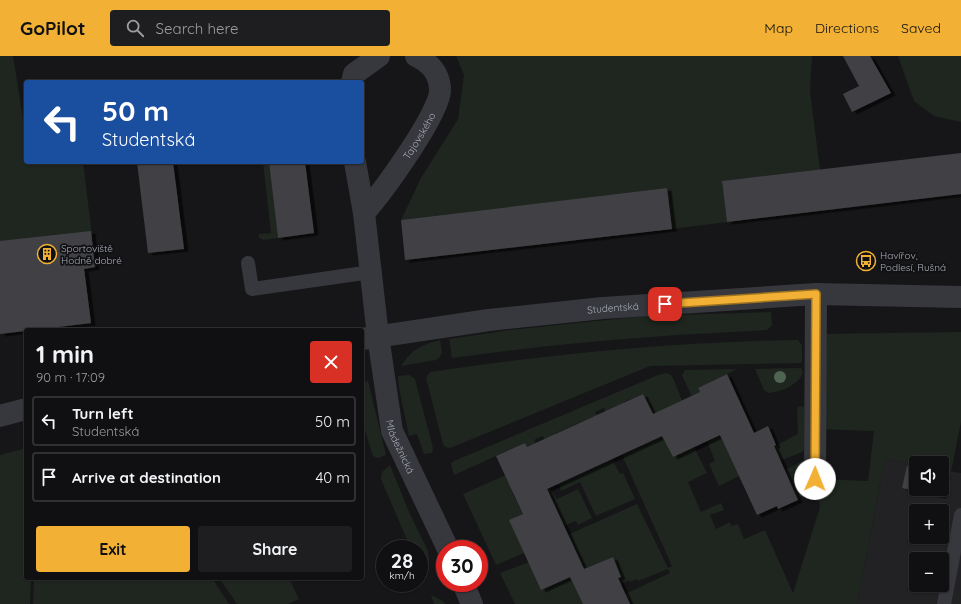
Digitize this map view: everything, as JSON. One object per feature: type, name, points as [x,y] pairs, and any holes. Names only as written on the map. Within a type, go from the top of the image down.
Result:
[{"type":"street","points":[[352,80],[354,74],[379,56]]},
{"type":"street","name":"Tajovského","points":[[364,212],[378,196],[433,114],[440,90],[436,73],[427,62],[416,56]]},
{"type":"street","points":[[355,164],[364,212],[370,272],[370,338]]},
{"type":"street","points":[[815,479],[816,294]]},
{"type":"street","name":"Studentská","points":[[370,338],[489,320],[603,308],[816,294],[961,297]]},
{"type":"street","name":"Mládežnická","points":[[370,338],[392,431],[444,540]]},
{"type":"street","points":[[0,416],[24,410]]},
{"type":"street","points":[[467,592],[472,604]]},
{"type":"lane","points":[[248,263],[252,289],[370,272]]},
{"type":"lane","points":[[944,604],[961,515]]},
{"type":"shaded area","points":[[0,56],[13,56],[24,125],[24,164],[83,164],[96,268],[85,269],[91,324],[48,328],[24,328],[24,330],[0,334]]},
{"type":"shaded area","points":[[456,56],[812,56],[810,91],[820,170],[722,181],[727,222],[672,229],[667,188],[401,220],[421,178],[458,119],[464,75]]},
{"type":"shaded area","points":[[898,56],[961,56],[961,122],[934,116],[914,101]]},
{"type":"shaded area","points":[[263,164],[269,164],[278,238],[264,240],[259,238],[259,234],[271,233]]},
{"type":"shaded area","points":[[771,312],[772,326],[767,330],[609,340],[452,358],[449,339],[510,330],[645,316]]},
{"type":"shaded area","points":[[961,332],[961,422],[951,472],[949,472],[949,456],[909,456],[909,463],[885,458],[857,604],[630,604],[625,594],[670,573],[668,569],[638,581],[637,579],[630,582],[629,580],[621,584],[618,578],[621,576],[613,557],[584,569],[576,551],[572,552],[565,536],[637,504],[668,568],[672,566],[622,455],[662,436],[673,457],[694,447],[707,473],[688,482],[701,512],[721,503],[724,510],[710,515],[716,529],[730,522],[731,526],[738,524],[744,539],[765,530],[793,593],[820,507],[815,479],[868,481],[874,431],[815,429],[816,334]]},
{"type":"shaded area","points":[[440,340],[442,352],[440,357],[436,360],[401,366],[409,355],[418,348]]},
{"type":"shaded area","points":[[798,340],[802,345],[802,362],[800,363],[650,366],[450,448],[445,447],[443,444],[426,378],[430,372],[567,354],[705,343]]},
{"type":"shaded area","points":[[801,368],[803,372],[798,381],[784,389],[768,393],[764,390],[755,369]]},
{"type":"shaded area","points":[[737,369],[698,388],[701,395],[693,399],[682,375],[685,370]]},
{"type":"shaded area","points":[[666,373],[670,374],[673,378],[683,403],[653,414],[643,394],[624,402],[625,406],[607,414],[604,408],[595,412],[598,418],[594,420],[592,417],[556,433],[557,437],[546,442],[543,436],[534,440],[537,446],[528,450],[525,443],[454,475],[451,463],[454,461],[658,375]]},
{"type":"shaded area","points":[[409,375],[415,379],[433,448],[432,453],[424,454],[417,434],[409,436],[398,376]]},
{"type":"shaded area","points":[[368,381],[386,455],[378,458],[373,456],[364,427],[364,382]]},
{"type":"shaded area","points":[[800,406],[804,407],[805,448],[802,452],[780,461],[773,447],[798,434],[797,408]]},
{"type":"shaded area","points":[[720,435],[739,476],[719,486],[709,464],[715,461],[707,441]]},
{"type":"shaded area","points":[[24,449],[24,580],[31,580],[30,604],[0,604],[0,455]]},
{"type":"shaded area","points":[[885,458],[909,463],[909,496],[949,496],[949,471],[961,473],[961,604],[857,604]]},
{"type":"shaded area","points":[[612,459],[620,474],[623,473],[635,499],[596,516],[580,482],[561,491],[559,484]]},
{"type":"shaded area","points":[[802,461],[805,463],[806,491],[798,500],[785,470]]},
{"type":"shaded area","points":[[390,465],[409,512],[423,540],[407,540],[381,479],[382,472]]},
{"type":"shaded area","points":[[508,474],[513,494],[523,514],[510,520],[524,553],[496,565],[488,548],[488,540],[484,540],[463,494]]},
{"type":"shaded area","points":[[550,488],[557,499],[578,489],[592,518],[578,525],[576,521],[561,527],[561,519],[547,489]]},
{"type":"shaded area","points":[[529,562],[570,577],[583,604],[515,604],[500,573]]},
{"type":"shaded area","points":[[34,580],[213,580],[229,604],[33,604]]},
{"type":"shaded area","points":[[220,580],[290,580],[299,599],[288,604],[237,604]]},
{"type":"shaded area","points":[[431,595],[443,601],[445,604],[434,604]]},
{"type":"building","points":[[843,56],[870,56],[891,93],[852,112],[843,94],[859,86]]},
{"type":"building","points":[[961,153],[961,194],[727,222],[722,181]]},
{"type":"building","points":[[137,164],[173,164],[184,249],[148,253]]},
{"type":"building","points":[[269,164],[305,164],[314,233],[278,238]]},
{"type":"building","points":[[667,188],[672,229],[405,260],[401,220]]},
{"type":"building","points":[[91,231],[95,267],[84,269],[91,323],[50,328],[24,328],[24,331],[0,334],[0,241]]},
{"type":"building","points":[[727,374],[754,433],[768,426],[776,445],[774,446],[798,500],[778,509],[777,506],[757,515],[720,435],[673,457],[662,436],[547,489],[584,569],[613,557],[621,577],[618,578],[630,604],[583,604],[570,577],[541,590],[509,520],[523,514],[496,456],[525,443],[527,447],[643,394],[653,414],[700,392],[698,388]]},
{"type":"building","points":[[907,466],[909,466],[909,489],[902,488]]},
{"type":"place","name":"Sportoviště Hodně dobré","points":[[47,254]]},
{"type":"place","name":"Havířov, Podlesí, Rušná","points":[[866,261]]},
{"type":"route","points":[[665,304],[816,294],[815,479]]}]
